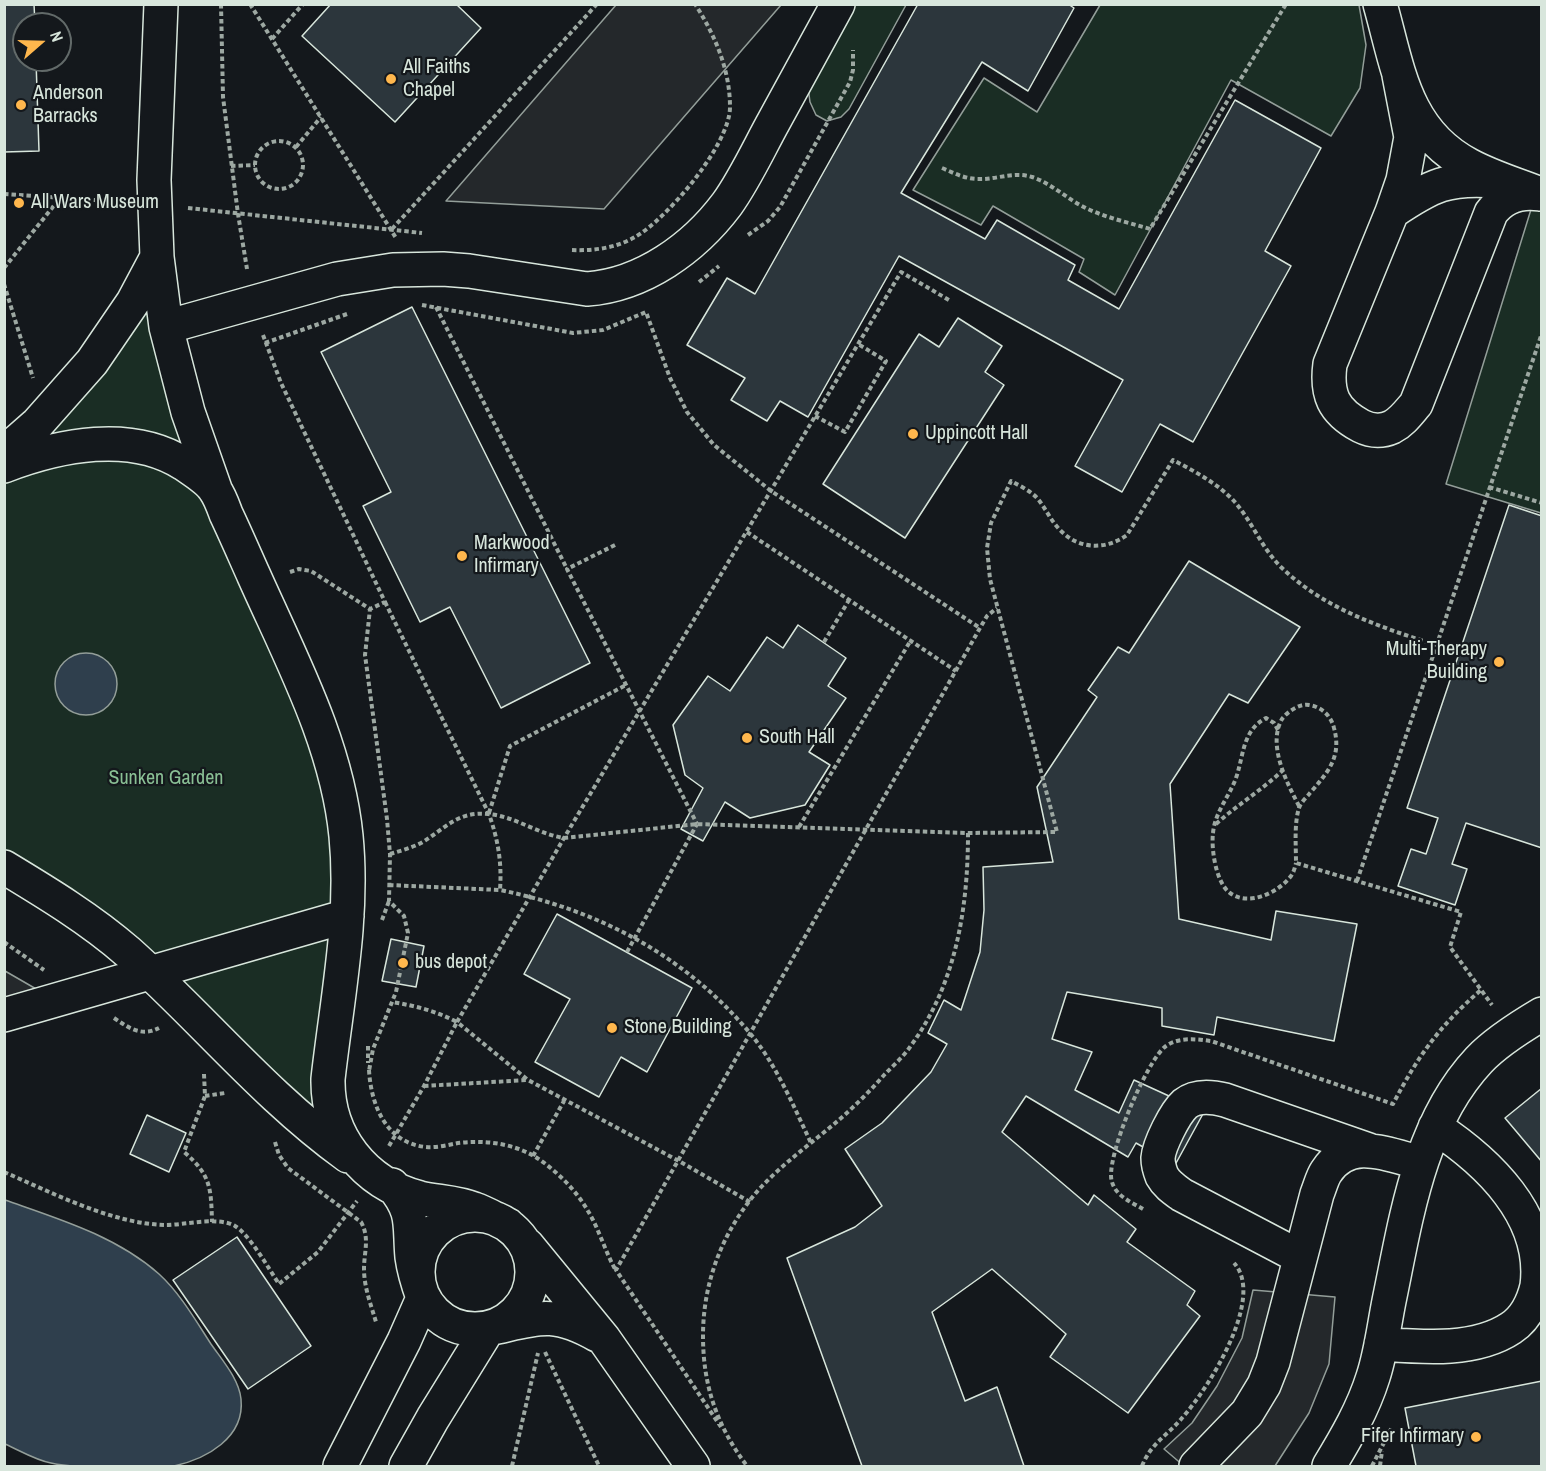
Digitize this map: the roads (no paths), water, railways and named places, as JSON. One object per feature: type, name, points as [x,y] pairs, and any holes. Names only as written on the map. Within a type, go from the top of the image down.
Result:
[{"type":"lane","points":[[161,4],[154,180],[157,257],[166,327],[188,412],[215,489],[304,689],[334,773],[346,835],[347,916],[327,1096],[333,1122],[354,1157],[403,1199],[410,1216],[415,1276],[423,1298],[435,1314],[451,1325],[469,1330],[488,1329],[541,1318],[559,1318],[578,1324],[604,1339]]},
{"type":"lane","points":[[166,327],[337,279],[393,270],[469,271],[587,289],[599,288],[638,276],[675,256],[697,238],[727,204],[838,4]]},
{"type":"lane","points":[[1380,4],[1399,75],[1411,137],[1403,180],[1392,212],[1330,364],[1328,378],[1330,392],[1339,411],[1348,419],[1369,430],[1378,431],[1391,427],[1403,419],[1416,404],[1491,213],[1497,204],[1508,197],[1532,190]]},
{"type":"lane","points":[[1399,75],[1409,104],[1437,141],[1467,164],[1532,190]]},
{"type":"lane","points":[[1392,212],[1425,191],[1454,180],[1467,178],[1532,190]]},
{"type":"lane","points":[[4,453],[45,416],[92,362],[133,302],[157,257]]},
{"type":"lane","points":[[4,466],[27,457],[63,448],[125,445],[145,448],[182,462],[215,489]]},
{"type":"lane","points":[[4,867],[67,905],[127,951],[285,1107],[314,1131],[383,1180],[419,1197],[475,1209],[514,1232],[530,1256],[533,1274],[529,1293],[519,1309],[505,1322],[488,1329],[433,1418],[406,1467]]},
{"type":"lane","points":[[4,1015],[347,916]]},
{"type":"lane","points":[[1329,1467],[1348,1435],[1374,1375],[1402,1237],[1421,1163],[1435,1127],[1455,1090],[1480,1059],[1542,1014]]},
{"type":"lane","points":[[1300,1257],[1182,1196],[1168,1185],[1159,1166],[1158,1157],[1172,1122],[1185,1104],[1209,1097],[1226,1100],[1369,1150],[1421,1163]]},
{"type":"lane","points":[[1381,1344],[1434,1348],[1492,1337],[1510,1329],[1524,1317],[1533,1301],[1538,1284],[1540,1252],[1534,1227],[1517,1200],[1479,1159],[1435,1127]]},
{"type":"lane","points":[[1196,1467],[1248,1413],[1264,1385],[1273,1362],[1317,1194],[1327,1171],[1341,1156],[1356,1150],[1369,1150]]},
{"type":"lane","points":[[340,1467],[404,1341],[423,1298],[418,1280],[418,1261],[425,1243],[437,1229],[453,1219],[471,1215],[490,1217],[514,1232],[604,1339],[693,1467]]},
{"type":"water","points":[[86,653],[108,662],[117,684],[108,706],[86,715],[64,706],[55,684],[64,662]]},
{"type":"water","points":[[5,1200],[106,1239],[142,1261],[167,1282],[229,1370],[240,1392],[241,1413],[237,1425],[221,1444],[199,1458],[186,1463],[154,1468],[59,1465],[39,1460],[5,1444]]},
{"type":"place","name":"All Faiths Chapel","points":[[391,79]]},
{"type":"place","name":"Anderson Barracks","points":[[21,105]]},
{"type":"place","name":"All Wars Museum","points":[[19,203]]},
{"type":"place","name":"Uppincott Hall","points":[[913,434]]},
{"type":"place","name":"Markwood Infirmary","points":[[462,556]]},
{"type":"place","name":"Multi-Therapy Building","points":[[1499,662]]},
{"type":"place","name":"South Hall","points":[[747,738]]},
{"type":"place","name":"bus depot","points":[[403,963]]},
{"type":"place","name":"Stone Building","points":[[612,1028]]},
{"type":"place","name":"Fifer Infirmary","points":[[1476,1437]]},
{"type":"park label","name":"Sunken Garden","points":[[166,779]]}]
